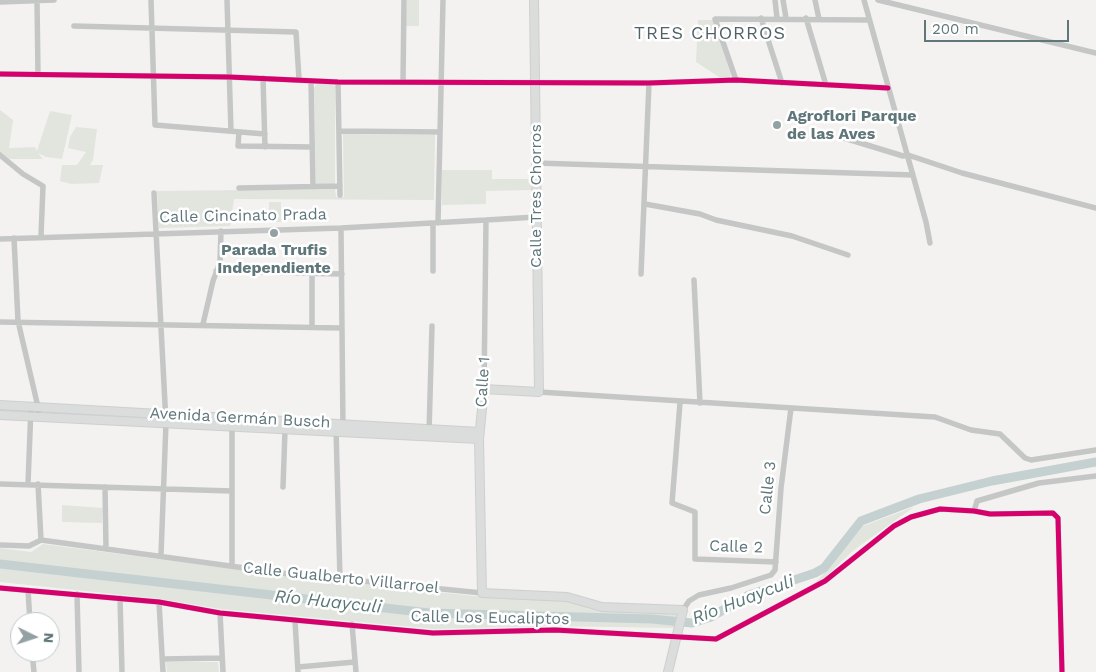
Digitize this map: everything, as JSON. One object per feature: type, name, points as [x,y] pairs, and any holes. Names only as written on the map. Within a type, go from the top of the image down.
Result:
[{"type":"main road","name":"Calle Tres Chorros","points":[[534,0],[539,392]]},
{"type":"main road","points":[[484,389],[539,392]]},
{"type":"main road","name":"Calle 1","points":[[482,593],[479,436],[484,389]]},
{"type":"main road","name":"Avenida Germán Busch","points":[[0,405],[232,417],[340,428],[479,436]]},
{"type":"main road","name":"Avenida Germán Busch","points":[[0,416],[166,423],[286,431],[340,428]]},
{"type":"main road","name":"Calle Gualberto Villarroel","points":[[482,593],[568,597],[602,608],[682,613]]},
{"type":"main road","points":[[668,672],[682,613]]},
{"type":"street","points":[[0,2],[54,0]]},
{"type":"street","points":[[151,0],[155,124],[265,134]]},
{"type":"street","points":[[227,0],[231,131]]},
{"type":"street","points":[[403,82],[404,0]]},
{"type":"street","points":[[432,271],[443,0]]},
{"type":"street","points":[[775,0],[777,18]]},
{"type":"street","points":[[783,0],[786,18]]},
{"type":"street","points":[[815,0],[819,19]]},
{"type":"street","points":[[864,0],[908,155],[930,243]]},
{"type":"street","points":[[878,0],[1096,53]]},
{"type":"street","points":[[37,1],[38,74]]},
{"type":"street","points":[[761,18],[782,82]]},
{"type":"street","points":[[806,18],[826,85]]},
{"type":"street","points":[[736,80],[715,19],[806,18],[869,20]]},
{"type":"street","points":[[74,26],[296,32],[299,79]]},
{"type":"street","points":[[0,74],[229,77],[338,82],[536,84],[736,80],[888,88]]},
{"type":"street","points":[[263,78],[265,147]]},
{"type":"street","points":[[311,81],[313,187]]},
{"type":"street","points":[[338,82],[340,195]]},
{"type":"street","points":[[641,274],[649,83]]},
{"type":"street","points":[[339,131],[439,132]]},
{"type":"street","points":[[239,132],[238,146],[312,147]]},
{"type":"street","points":[[844,138],[903,156],[908,155],[962,173],[1096,208]]},
{"type":"street","points":[[0,155],[23,174],[43,186],[41,236]]},
{"type":"street","points":[[536,163],[913,175]]},
{"type":"street","points":[[239,188],[340,186]]},
{"type":"street","points":[[154,193],[159,324],[166,423],[161,555]]},
{"type":"street","points":[[645,204],[700,214],[716,220],[792,236],[848,255]]},
{"type":"street","points":[[486,220],[536,217]]},
{"type":"street","name":"Calle Cincinato Prada","points":[[0,239],[156,232],[341,228],[486,220]]},
{"type":"street","name":"Calle 1","points":[[484,389],[486,220]]},
{"type":"street","points":[[340,579],[341,228]]},
{"type":"street","points":[[203,324],[220,262],[221,231]]},
{"type":"street","points":[[14,238],[18,322],[35,407],[28,484]]},
{"type":"street","points":[[216,271],[342,274]]},
{"type":"street","points":[[312,274],[312,327]]},
{"type":"street","points":[[694,280],[700,403]]},
{"type":"street","points":[[0,322],[203,324],[342,328]]},
{"type":"street","points":[[429,432],[432,326]]},
{"type":"street","points":[[539,392],[680,403],[935,417],[971,430],[1000,434],[1025,458],[1031,460],[1096,450]]},
{"type":"street","name":"Calle 2","points":[[680,403],[672,503],[695,512],[695,559],[776,562]]},
{"type":"street","name":"Calle 3","points":[[682,613],[689,600],[699,595],[731,588],[771,575],[776,570],[780,488],[791,408]]},
{"type":"street","points":[[232,417],[232,566]]},
{"type":"street","points":[[283,487],[286,431]]},
{"type":"street","points":[[974,511],[977,501],[986,498],[1039,484],[1096,476]]},
{"type":"street","points":[[0,484],[232,491]]},
{"type":"street","points":[[38,484],[42,540]]},
{"type":"street","points":[[105,487],[106,548]]},
{"type":"street","name":"Calle Los Eucaliptos","points":[[0,588],[160,602],[220,613],[433,632],[555,630],[716,639],[732,633],[825,581],[894,526],[911,517],[940,509],[990,514],[1053,514],[1058,518],[1062,672]]},
{"type":"street","name":"Calle Gualberto Villarroel","points":[[0,544],[29,546],[42,540],[232,566],[482,593]]},
{"type":"street","points":[[28,590],[29,612]]},
{"type":"street","points":[[77,594],[79,672]]},
{"type":"street","points":[[120,598],[122,672]]},
{"type":"street","points":[[160,602],[163,672]]},
{"type":"street","points":[[220,613],[223,672]]},
{"type":"street","points":[[295,620],[298,669],[355,662]]},
{"type":"street","points":[[352,624],[356,672]]},
{"type":"street","points":[[162,659],[222,658]]},
{"type":"shaded area","points":[[407,0],[419,0],[419,26],[406,26]]},
{"type":"shaded area","points":[[698,20],[713,20],[731,75],[729,78],[719,77],[696,62]]},
{"type":"shaded area","points":[[317,84],[335,86],[335,185],[316,184],[314,88]]},
{"type":"shaded area","points":[[0,110],[13,120],[9,148],[35,147],[37,151],[50,111],[72,115],[62,159],[46,157],[38,153],[43,159],[9,159],[0,152]]},
{"type":"shaded area","points":[[76,127],[97,129],[93,160],[90,165],[103,165],[99,183],[71,184],[60,181],[62,165],[77,165],[86,152],[68,148],[70,137]]},
{"type":"shaded area","points":[[343,134],[435,135],[434,200],[234,199],[230,226],[159,228],[157,191],[335,189],[336,197],[344,197]]},
{"type":"shaded area","points":[[442,170],[492,170],[492,179],[530,179],[532,190],[486,191],[486,204],[442,205]]},
{"type":"shaded area","points":[[269,202],[281,202],[281,222],[269,222]]},
{"type":"shaded area","points":[[62,505],[103,508],[102,523],[62,522]]},
{"type":"shaded area","points":[[914,507],[854,550],[824,578],[812,585],[821,577],[863,526]]},
{"type":"shaded area","points":[[43,544],[296,577],[484,597],[571,598],[590,609],[678,613],[675,628],[548,626],[434,629],[220,609],[160,599],[0,582],[0,548],[31,552]]},
{"type":"shaded area","points":[[166,662],[218,662],[219,672],[167,672]]},
{"type":"waterway","name":"Río Huayculi","points":[[0,564],[429,613],[652,619],[692,623],[711,617],[749,595],[815,573],[824,568],[861,521],[919,499],[992,481],[1096,462]]},
{"type":"cycle path","points":[[0,74],[229,77],[338,82],[649,83],[736,80],[888,88]]},
{"type":"cycle path","points":[[0,588],[159,602],[220,613],[433,633],[555,630],[716,639],[825,581],[894,526],[911,517],[940,509],[990,514],[1053,513],[1058,518],[1062,672]]},
{"type":"place","name":"Agroflori Parque de las Aves","points":[[777,125]]},
{"type":"place","name":"Parada Trufis Independiente","points":[[274,233]]},
{"type":"district","name":"TRES CHORROS","points":[[710,34]]}]
